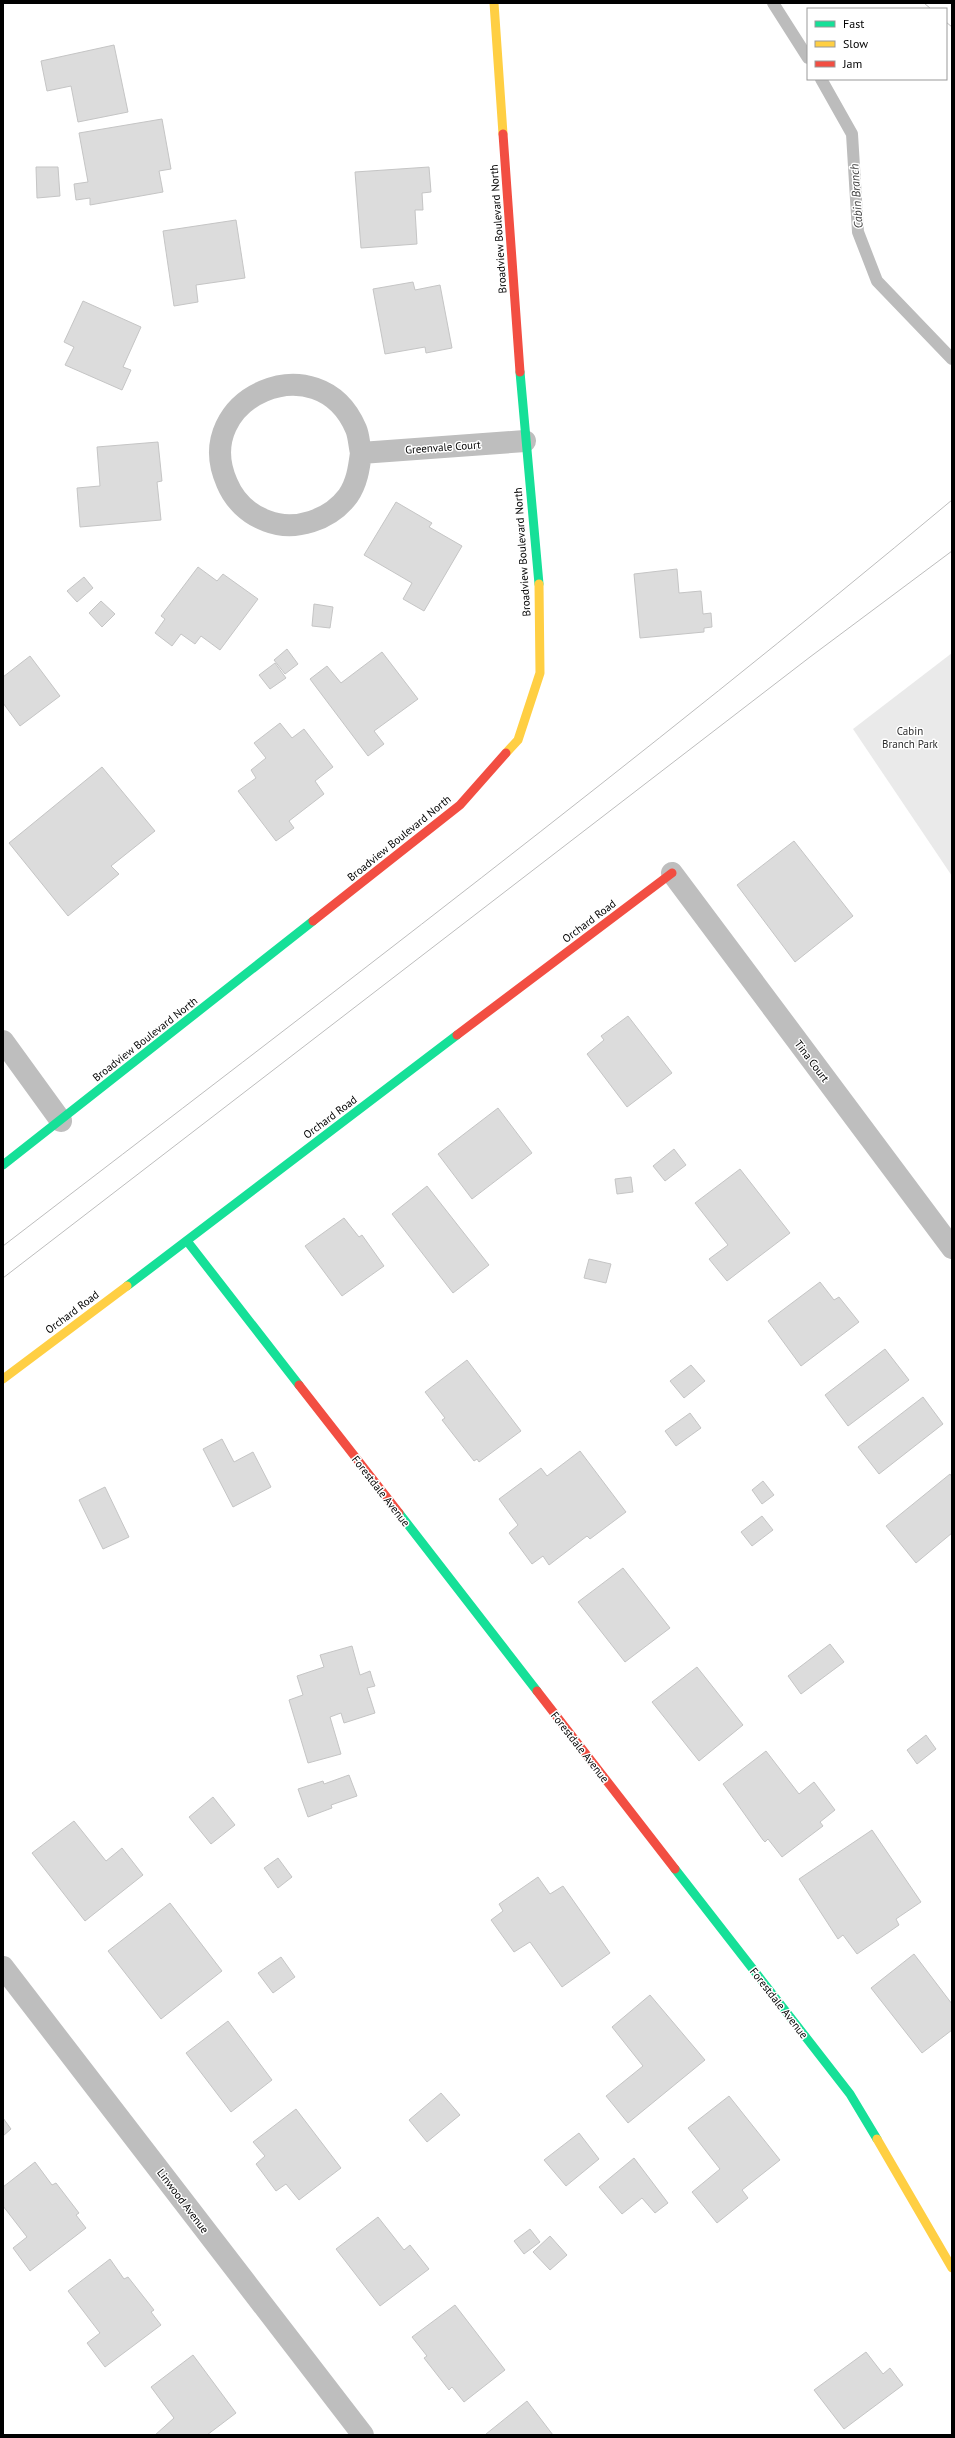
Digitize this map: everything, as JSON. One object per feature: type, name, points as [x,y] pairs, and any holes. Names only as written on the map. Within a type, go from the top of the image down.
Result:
[{"type":"street","name":"Broadview Boulevard North","points":[[3,1165],[61,1121],[460,805],[518,740],[540,673],[539,581],[525,441],[494,3]]},
{"type":"street","points":[[281,384],[304,386],[327,394],[344,409],[356,430],[361,453],[358,475],[348,496],[332,512],[311,522],[289,526],[267,521],[247,511],[232,494],[222,472],[220,449],[226,426],[239,406],[258,392],[281,384]]},
{"type":"street","name":"Greenvale Court","points":[[361,453],[525,441]]},
{"type":"street","name":"Orchard Road","points":[[3,1379],[672,873]]},
{"type":"street","name":"Tina Court","points":[[672,873],[952,1248]]},
{"type":"street","points":[[3,1041],[61,1121]]},
{"type":"street","name":"Forestdale Avenue","points":[[187,1241],[850,2094],[952,2268]]},
{"type":"street","name":"Linwood Avenue","points":[[3,1967],[363,2435]]},
{"type":"green space","name":"Cabin Branch Park","points":[[952,653],[952,876],[853,729]]},
{"type":"building","points":[[114,45],[128,112],[78,122],[71,86],[47,91],[41,61]]},
{"type":"building","points":[[162,119],[171,169],[159,171],[163,192],[90,205],[90,198],[76,200],[74,184],[88,182],[79,133]]},
{"type":"building","points":[[36,167],[58,167],[60,196],[37,198]]},
{"type":"building","points":[[429,167],[431,192],[422,193],[423,210],[415,210],[417,244],[361,248],[355,172]]},
{"type":"building","points":[[236,220],[245,278],[196,285],[198,302],[174,306],[163,231]]},
{"type":"building","points":[[413,282],[415,290],[440,285],[452,348],[426,353],[425,347],[385,354],[373,289]]},
{"type":"building","points":[[83,301],[141,327],[123,367],[131,370],[122,390],[65,365],[74,347],[64,342]]},
{"type":"building","points":[[158,442],[162,481],[157,482],[161,520],[80,527],[77,488],[100,486],[97,447]]},
{"type":"building","points":[[396,502],[432,523],[429,527],[462,546],[424,611],[403,599],[412,583],[364,555]]},
{"type":"building","points":[[198,567],[217,581],[223,574],[258,599],[220,650],[201,636],[195,644],[181,634],[172,646],[155,633],[165,619],[161,616]]},
{"type":"building","points":[[677,569],[679,593],[701,591],[703,614],[711,613],[712,627],[704,628],[704,632],[640,638],[634,574]]},
{"type":"building","points":[[84,577],[93,588],[77,602],[67,591]]},
{"type":"building","points":[[101,601],[115,614],[102,627],[89,613]]},
{"type":"building","points":[[314,604],[333,607],[330,628],[312,626]]},
{"type":"building","points":[[287,649],[298,664],[285,674],[274,660]]},
{"type":"building","points":[[382,652],[418,699],[374,731],[384,744],[368,756],[310,679],[327,666],[341,683]]},
{"type":"building","points":[[30,656],[60,696],[20,726],[3,703],[3,677]]},
{"type":"building","points":[[275,663],[286,678],[270,689],[259,675]]},
{"type":"building","points":[[280,723],[292,738],[304,729],[333,767],[315,781],[324,794],[289,821],[294,828],[276,841],[238,791],[256,778],[251,770],[266,758],[254,743]]},
{"type":"building","points":[[102,767],[155,831],[111,866],[119,874],[68,916],[9,843]]},
{"type":"building","points":[[794,841],[853,916],[795,962],[737,885]]},
{"type":"building","points":[[628,1016],[672,1073],[627,1107],[587,1054],[604,1040],[601,1036]]},
{"type":"building","points":[[498,1108],[532,1153],[472,1199],[438,1154]]},
{"type":"building","points":[[674,1149],[686,1165],[665,1181],[653,1166]]},
{"type":"building","points":[[740,1169],[790,1233],[727,1281],[709,1259],[728,1245],[695,1203]]},
{"type":"building","points":[[631,1177],[633,1192],[617,1194],[615,1179]]},
{"type":"building","points":[[427,1186],[489,1265],[453,1293],[392,1214]]},
{"type":"building","points":[[344,1218],[359,1237],[362,1235],[384,1266],[342,1296],[305,1246]]},
{"type":"building","points":[[589,1259],[611,1264],[606,1283],[584,1278]]},
{"type":"building","points":[[820,1282],[834,1300],[839,1297],[859,1322],[801,1366],[768,1321]]},
{"type":"building","points":[[885,1349],[909,1380],[848,1426],[825,1395]]},
{"type":"building","points":[[467,1360],[521,1431],[479,1462],[477,1459],[474,1461],[442,1420],[445,1418],[425,1392]]},
{"type":"building","points":[[691,1365],[705,1381],[684,1398],[670,1381]]},
{"type":"building","points":[[923,1397],[943,1424],[879,1474],[858,1447]]},
{"type":"building","points":[[690,1413],[701,1428],[676,1446],[665,1431]]},
{"type":"building","points":[[222,1439],[234,1462],[253,1452],[271,1487],[233,1507],[203,1449]]},
{"type":"building","points":[[580,1451],[626,1512],[590,1539],[587,1536],[549,1565],[543,1556],[532,1564],[509,1533],[518,1525],[499,1499],[541,1468],[547,1476]]},
{"type":"building","points":[[950,1474],[952,1477],[952,1533],[916,1563],[886,1526]]},
{"type":"building","points":[[763,1481],[774,1495],[762,1504],[752,1490]]},
{"type":"building","points":[[105,1487],[129,1537],[103,1549],[79,1500]]},
{"type":"building","points":[[762,1516],[773,1530],[752,1546],[741,1532]]},
{"type":"building","points":[[623,1568],[670,1628],[625,1662],[578,1602]]},
{"type":"building","points":[[830,1644],[844,1662],[801,1694],[788,1676]]},
{"type":"building","points":[[352,1646],[360,1675],[370,1671],[375,1686],[367,1688],[375,1713],[344,1723],[341,1713],[330,1717],[341,1754],[308,1763],[289,1700],[303,1695],[297,1676],[324,1667],[320,1655]]},
{"type":"building","points":[[697,1667],[743,1725],[699,1761],[652,1702]]},
{"type":"building","points":[[926,1735],[936,1749],[917,1764],[907,1750]]},
{"type":"building","points":[[766,1751],[799,1794],[814,1782],[835,1810],[820,1822],[823,1826],[782,1857],[768,1839],[765,1842],[763,1840],[723,1784]]},
{"type":"building","points":[[349,1775],[357,1796],[331,1805],[332,1808],[308,1817],[298,1789],[323,1781],[324,1784]]},
{"type":"building","points":[[213,1797],[235,1825],[211,1844],[189,1817]]},
{"type":"building","points":[[74,1821],[106,1861],[122,1848],[143,1875],[85,1921],[32,1853]]},
{"type":"building","points":[[872,1830],[921,1902],[896,1919],[899,1925],[857,1954],[843,1935],[838,1939],[799,1879]]},
{"type":"building","points":[[278,1858],[292,1877],[278,1888],[264,1868]]},
{"type":"building","points":[[538,1877],[550,1894],[563,1886],[610,1953],[562,1987],[530,1942],[514,1952],[491,1920],[503,1911],[499,1904]]},
{"type":"building","points":[[170,1903],[222,1971],[161,2019],[108,1951]]},
{"type":"building","points":[[914,1954],[952,2004],[952,2030],[922,2053],[871,1988]]},
{"type":"building","points":[[281,1957],[295,1977],[273,1993],[258,1973]]},
{"type":"building","points":[[650,1995],[705,2060],[628,2123],[606,2096],[643,2066],[612,2027]]},
{"type":"building","points":[[228,2021],[272,2080],[231,2112],[186,2053]]},
{"type":"building","points":[[441,2093],[460,2115],[427,2142],[409,2120]]},
{"type":"building","points":[[729,2096],[780,2160],[742,2190],[748,2198],[717,2223],[692,2192],[720,2169],[688,2128]]},
{"type":"building","points":[[296,2109],[341,2168],[299,2200],[286,2184],[276,2191],[256,2164],[265,2156],[253,2142]]},
{"type":"building","points":[[3,2118],[11,2129],[3,2136]]},
{"type":"building","points":[[579,2133],[599,2159],[566,2186],[544,2160]]},
{"type":"building","points":[[634,2158],[668,2203],[655,2213],[642,2198],[622,2214],[599,2187]]},
{"type":"building","points":[[35,2162],[52,2185],[56,2183],[79,2213],[76,2215],[86,2228],[30,2271],[13,2248],[27,2237],[3,2206],[3,2187]]},
{"type":"building","points":[[378,2217],[404,2250],[410,2245],[429,2269],[380,2306],[336,2249]]},
{"type":"building","points":[[530,2229],[540,2242],[524,2254],[514,2241]]},
{"type":"building","points":[[550,2236],[567,2255],[550,2270],[533,2252]]},
{"type":"building","points":[[110,2259],[124,2279],[128,2277],[154,2310],[151,2312],[161,2325],[105,2367],[87,2343],[100,2333],[68,2291]]},
{"type":"building","points":[[455,2305],[505,2370],[464,2402],[452,2387],[449,2390],[424,2358],[427,2356],[412,2337]]},
{"type":"building","points":[[866,2352],[883,2374],[890,2368],[903,2385],[844,2429],[814,2390]]},
{"type":"building","points":[[193,2355],[236,2413],[207,2435],[155,2435],[174,2418],[151,2387]]},
{"type":"building","points":[[527,2401],[553,2435],[486,2434]]},
{"type":"waterway","name":"Cabin Branch","points":[[773,3],[807,56]]},
{"type":"waterway","name":"Cabin Branch","points":[[822,80],[852,134],[858,232],[877,281],[952,359]]},
{"type":"tram line","points":[[924,3],[930,8]]},
{"type":"tram line","points":[[947,23],[952,27]]},
{"type":"tram line","points":[[3,1246],[600,785],[836,596],[952,500]]},
{"type":"tram line","points":[[3,1278],[810,657],[952,551]]},
{"type":"traffic: fast","points":[[520,372],[539,584]]},
{"type":"traffic: fast","points":[[3,1165],[313,921]]},
{"type":"traffic: fast","points":[[127,1286],[457,1035]]},
{"type":"traffic: fast","points":[[187,1241],[299,1385]]},
{"type":"traffic: fast","points":[[399,1513],[537,1691]]},
{"type":"traffic: fast","points":[[675,1869],[850,2094],[877,2139]]},
{"type":"traffic: slow","points":[[494,3],[503,134]]},
{"type":"traffic: slow","points":[[506,753],[518,740],[540,673],[539,584]]},
{"type":"traffic: slow","points":[[3,1379],[127,1286]]},
{"type":"traffic: slow","points":[[877,2139],[952,2268]]},
{"type":"traffic: jam","points":[[503,134],[520,372]]},
{"type":"traffic: jam","points":[[313,921],[460,805],[506,753]]},
{"type":"traffic: jam","points":[[457,1035],[672,873]]},
{"type":"traffic: jam","points":[[299,1385],[399,1513]]},
{"type":"traffic: jam","points":[[537,1691],[675,1869]]}]
